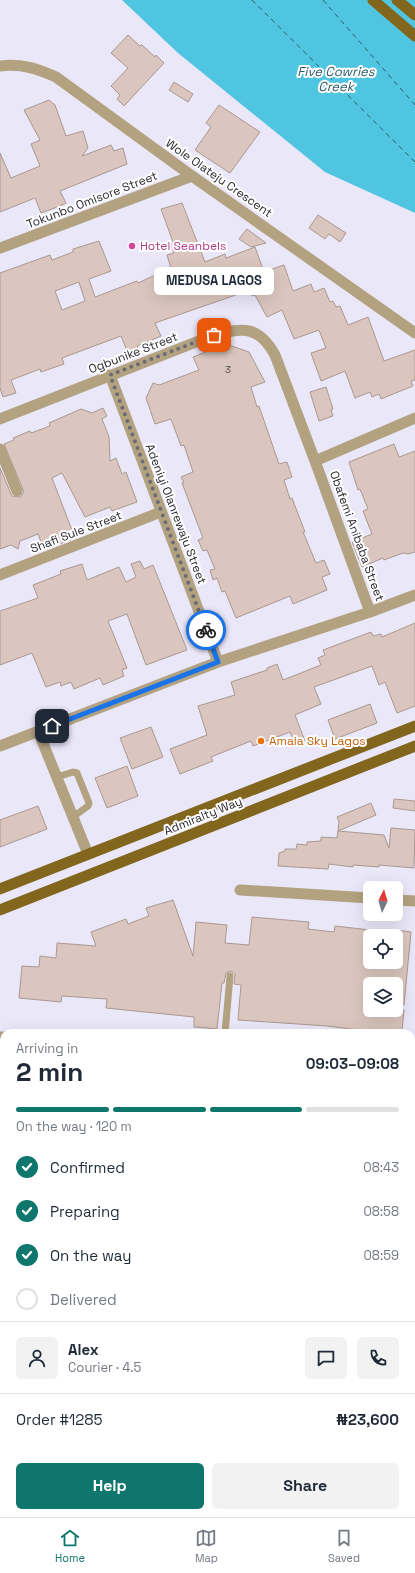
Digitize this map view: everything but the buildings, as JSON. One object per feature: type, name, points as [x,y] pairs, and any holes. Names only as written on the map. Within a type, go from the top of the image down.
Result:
[{"type":"main road","points":[[373,0],[415,36]]},
{"type":"main road","points":[[397,0],[415,15]]},
{"type":"main road","name":"Admiralty Way","points":[[0,889],[415,726]]},
{"type":"main road","name":"Admiralty Way","points":[[0,910],[415,746]]},
{"type":"street","name":"Wole Olateju Crescent","points":[[0,66],[10,64],[33,67],[56,77],[192,176],[415,333]]},
{"type":"street","name":"Tokunbo Omisore Street","points":[[0,248],[192,176]]},
{"type":"street","name":"Ogbunike Street","points":[[0,419],[214,335],[244,329],[257,333],[267,342],[274,355],[316,461]]},
{"type":"street","name":"Adeniyi Olanrewaju Street","points":[[110,375],[218,662]]},
{"type":"street","points":[[316,461],[415,418]]},
{"type":"street","points":[[0,449],[17,491]]},
{"type":"street","name":"Obafemi Anibaba Street","points":[[0,746],[218,662],[370,612],[316,461]]},
{"type":"street","name":"Shafi Sule Street","points":[[0,575],[161,512]]},
{"type":"street","points":[[370,612],[415,595]]},
{"type":"street","points":[[38,731],[88,854]]},
{"type":"street","points":[[240,890],[363,898]]},
{"type":"street","points":[[403,900],[415,901]]},
{"type":"lane","points":[[57,778],[75,772],[89,804],[73,817]]},
{"type":"lane","points":[[225,1029],[230,976]]},
{"type":"water","name":"Five Cowries Creek","points":[[122,0],[415,0],[415,213],[325,172],[178,53]]},
{"type":"ferry route","points":[[252,0],[415,162]]},
{"type":"ferry route","points":[[323,0],[415,105]]},
{"type":"way so far","points":[[206,630],[110,375],[214,335]]},
{"type":"place","name":"Hotel Seanbels","points":[[132,246]]},
{"type":"place","name":"MEDUSA LAGOS","points":[[214,335]]},
{"type":"place","name":"Amala Sky Lagos","points":[[261,741]]},
{"type":"route","points":[[52,726],[218,662],[206,630]]}]
